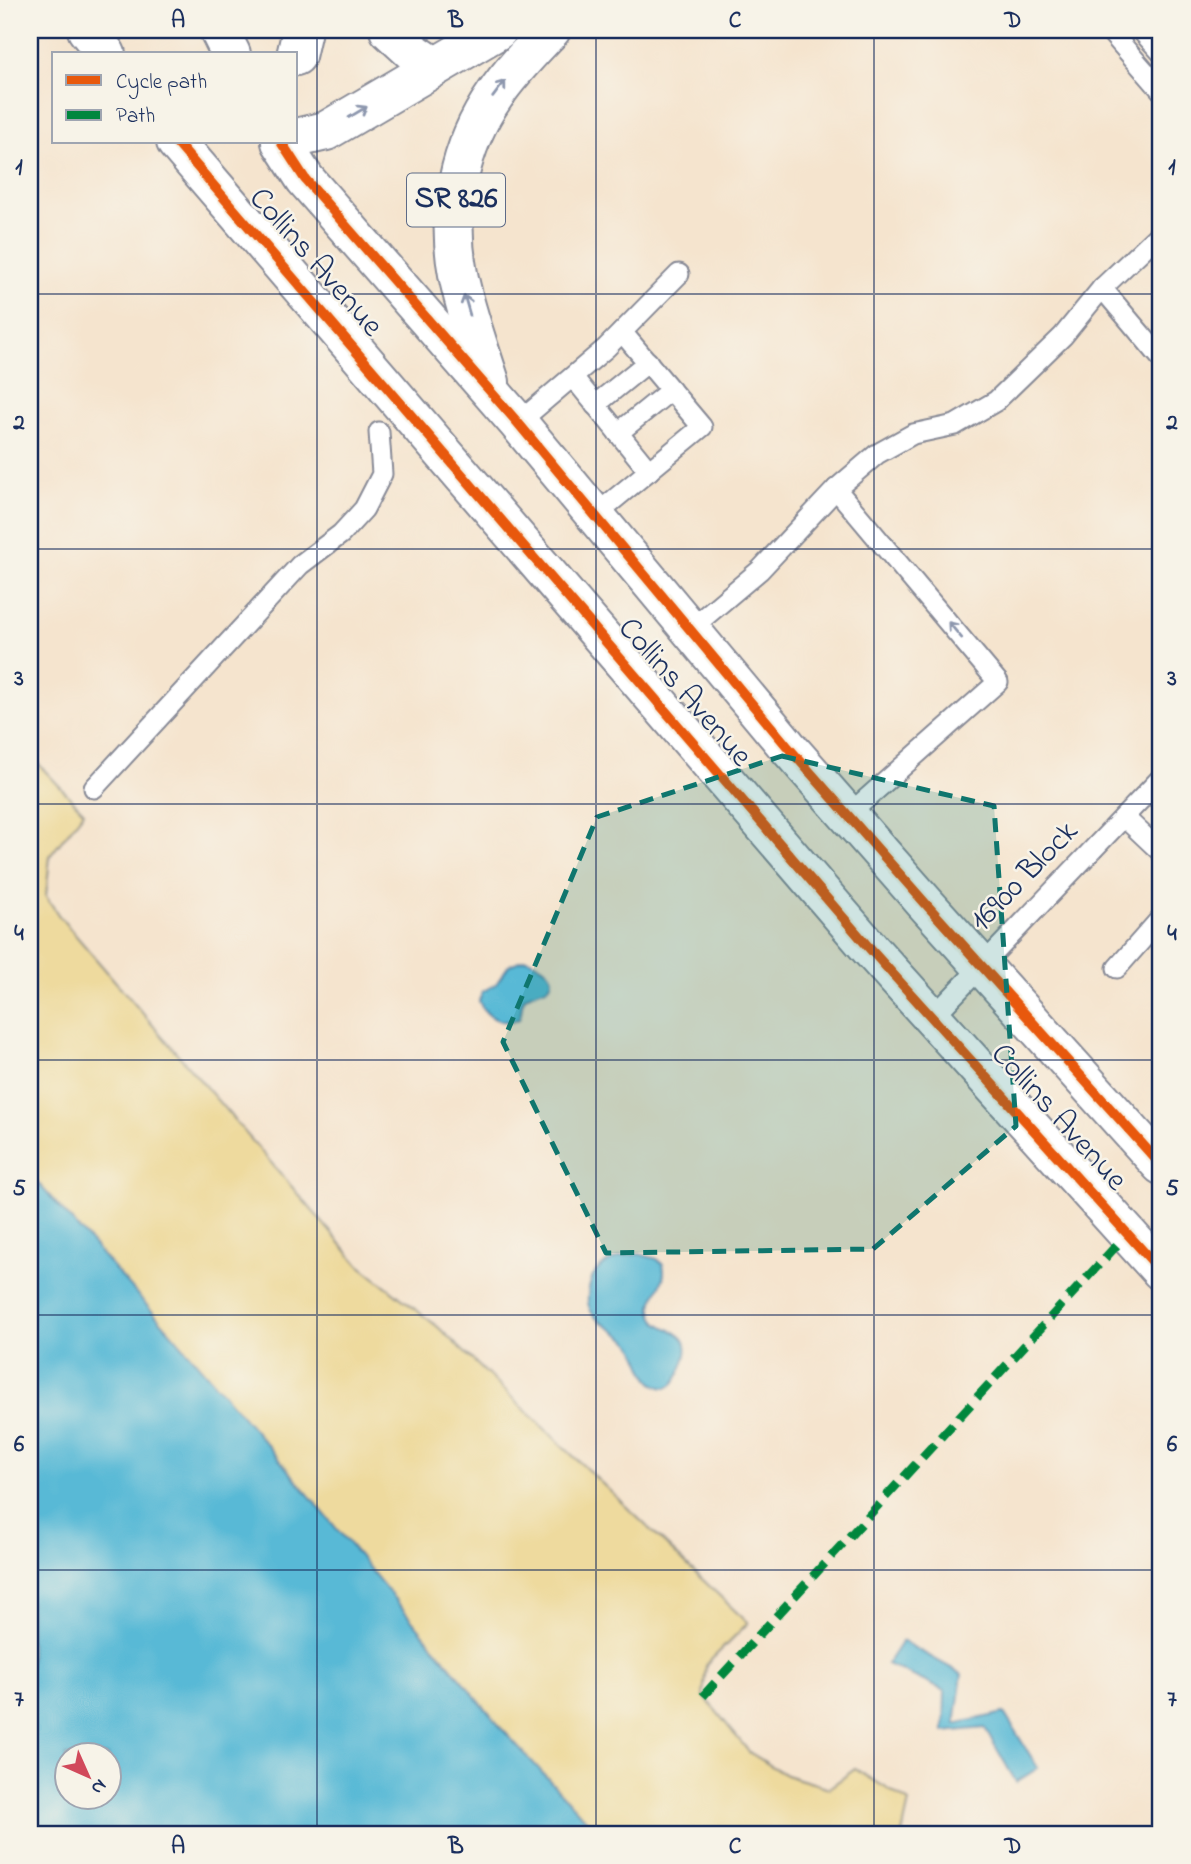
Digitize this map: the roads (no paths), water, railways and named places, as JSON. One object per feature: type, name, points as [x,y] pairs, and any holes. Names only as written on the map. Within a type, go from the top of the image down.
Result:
[{"type":"main road","points":[[86,30],[104,52]]},
{"type":"main road","points":[[219,30],[230,52]]},
{"type":"main road","points":[[297,52],[302,30]]},
{"type":"main road","points":[[389,30],[413,52],[434,66]]},
{"type":"main road","points":[[298,138],[326,131],[498,30]]},
{"type":"main road","name":"SR 826","points":[[493,394],[456,262],[454,220],[459,182],[468,146],[484,112],[516,69],[551,30]]},
{"type":"main road","name":"Collins Avenue","points":[[178,144],[853,929],[1161,1271]]},
{"type":"main road","name":"Collins Avenue","points":[[282,144],[305,179],[493,394],[689,630],[848,815],[1161,1165]]},
{"type":"lane","points":[[1109,30],[1161,90]]},
{"type":"lane","points":[[1141,30],[1161,52]]},
{"type":"lane","points":[[689,630],[760,570],[836,489],[877,454],[913,434],[954,425],[996,401],[1063,336],[1102,288],[1161,232]]},
{"type":"lane","points":[[517,423],[622,332],[679,274]]},
{"type":"lane","points":[[1102,288],[1161,358]]},
{"type":"lane","points":[[594,516],[702,427],[622,332]]},
{"type":"lane","points":[[596,405],[648,362]]},
{"type":"lane","points":[[573,377],[649,471]]},
{"type":"lane","points":[[618,433],[671,390]]},
{"type":"lane","points":[[94,788],[300,565],[341,534],[364,509],[382,474],[379,432]]},
{"type":"lane","points":[[836,489],[998,682],[848,815]]},
{"type":"lane","name":"16900 Block","points":[[932,1018],[1161,778]]},
{"type":"lane","points":[[1124,817],[1161,852]]},
{"type":"lane","points":[[1117,968],[1161,918]]},
{"type":"water","points":[[526,959],[547,970],[552,979],[551,984],[525,998],[519,1019],[507,1022],[496,1019],[482,1007],[479,1001],[482,992],[496,984],[509,965]]},
{"type":"water","points":[[30,1174],[279,1459],[502,1729],[599,1834],[30,1834]]},
{"type":"water","points":[[639,1254],[657,1259],[663,1265],[664,1276],[653,1301],[654,1317],[681,1336],[685,1343],[686,1352],[679,1374],[674,1383],[666,1388],[649,1379],[634,1348],[621,1335],[597,1319],[588,1304],[590,1283],[599,1268],[615,1259]]},
{"type":"water","points":[[902,1641],[962,1674],[955,1724],[1004,1713],[1038,1768],[1016,1782],[985,1728],[944,1732],[945,1691],[887,1664]]}]
